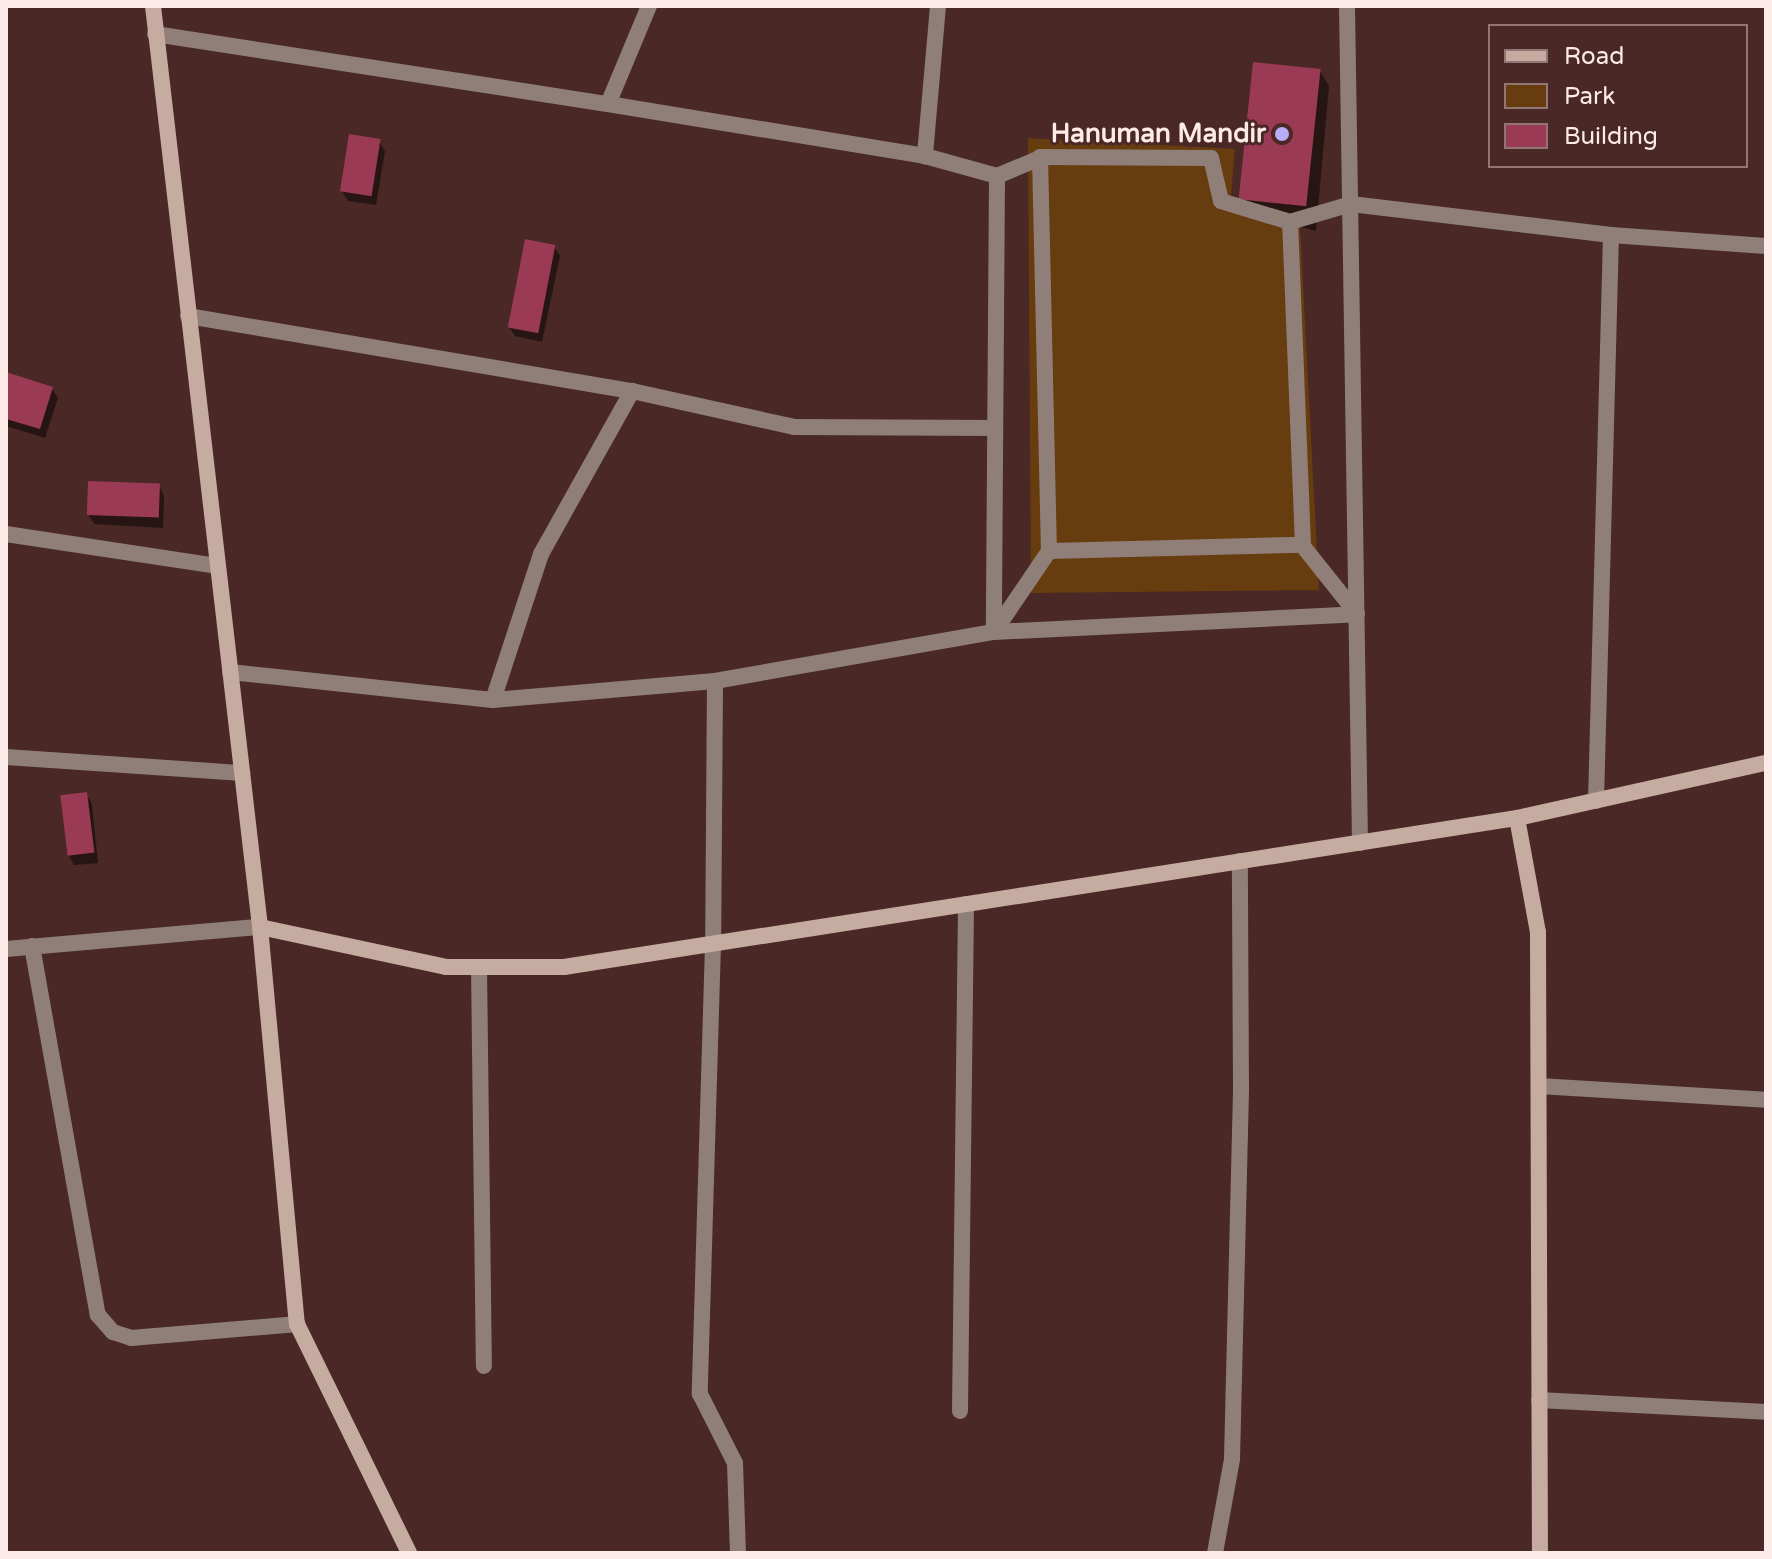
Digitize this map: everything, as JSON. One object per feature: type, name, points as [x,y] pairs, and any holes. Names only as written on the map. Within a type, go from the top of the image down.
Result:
[{"type":"street","points":[[153,6],[260,927],[297,1324],[409,1553]]},
{"type":"street","points":[[608,104],[649,6]]},
{"type":"street","points":[[925,156],[938,6]]},
{"type":"street","points":[[1347,6],[1360,843]]},
{"type":"street","points":[[155,34],[925,156],[997,176],[1040,158],[1211,158],[1221,201],[1290,222],[1351,204],[1611,235],[1766,246]]},
{"type":"street","points":[[994,632],[1049,551],[1040,158]]},
{"type":"street","points":[[994,632],[997,176]]},
{"type":"street","points":[[1290,222],[1302,545],[1357,614]]},
{"type":"street","points":[[1596,801],[1611,235]]},
{"type":"street","points":[[188,316],[632,391],[794,427],[995,428]]},
{"type":"street","points":[[493,700],[541,554],[632,391]]},
{"type":"street","points":[[6,534],[217,566]]},
{"type":"street","points":[[1049,551],[1302,545]]},
{"type":"street","points":[[230,672],[493,700],[715,681],[994,632],[1357,614]]},
{"type":"street","points":[[715,681],[713,944],[700,1394],[735,1463],[738,1553]]},
{"type":"street","points":[[6,757],[242,773]]},
{"type":"street","points":[[6,949],[260,927],[446,967],[564,967],[1517,818],[1766,763]]},
{"type":"street","points":[[1517,818],[1538,932],[1540,1553]]},
{"type":"street","points":[[1215,1553],[1232,1459],[1241,1087],[1240,861]]},
{"type":"street","points":[[960,1411],[966,904]]},
{"type":"street","points":[[32,946],[98,1315],[113,1332],[131,1338],[297,1324]]},
{"type":"street","points":[[479,967],[484,1366]]},
{"type":"street","points":[[1539,1086],[1766,1100]]},
{"type":"street","points":[[1539,1400],[1766,1412]]},
{"type":"green space","points":[[1028,138],[1235,149],[1231,196],[1300,227],[1319,590],[1031,593]]},
{"type":"building","name":"Hanuman Mandir","points":[[1253,62],[1321,69],[1306,206],[1239,199]]},
{"type":"building","points":[[349,134],[381,139],[372,196],[340,191]]},
{"type":"building","points":[[525,239],[555,245],[538,333],[508,327]]},
{"type":"building","points":[[6,372],[53,387],[40,429],[6,419]]},
{"type":"building","points":[[88,481],[160,484],[159,517],[87,515]]},
{"type":"building","points":[[87,792],[94,853],[68,856],[60,795]]},
{"type":"place","name":"Hanuman Mandir","points":[[1282,134]]}]
